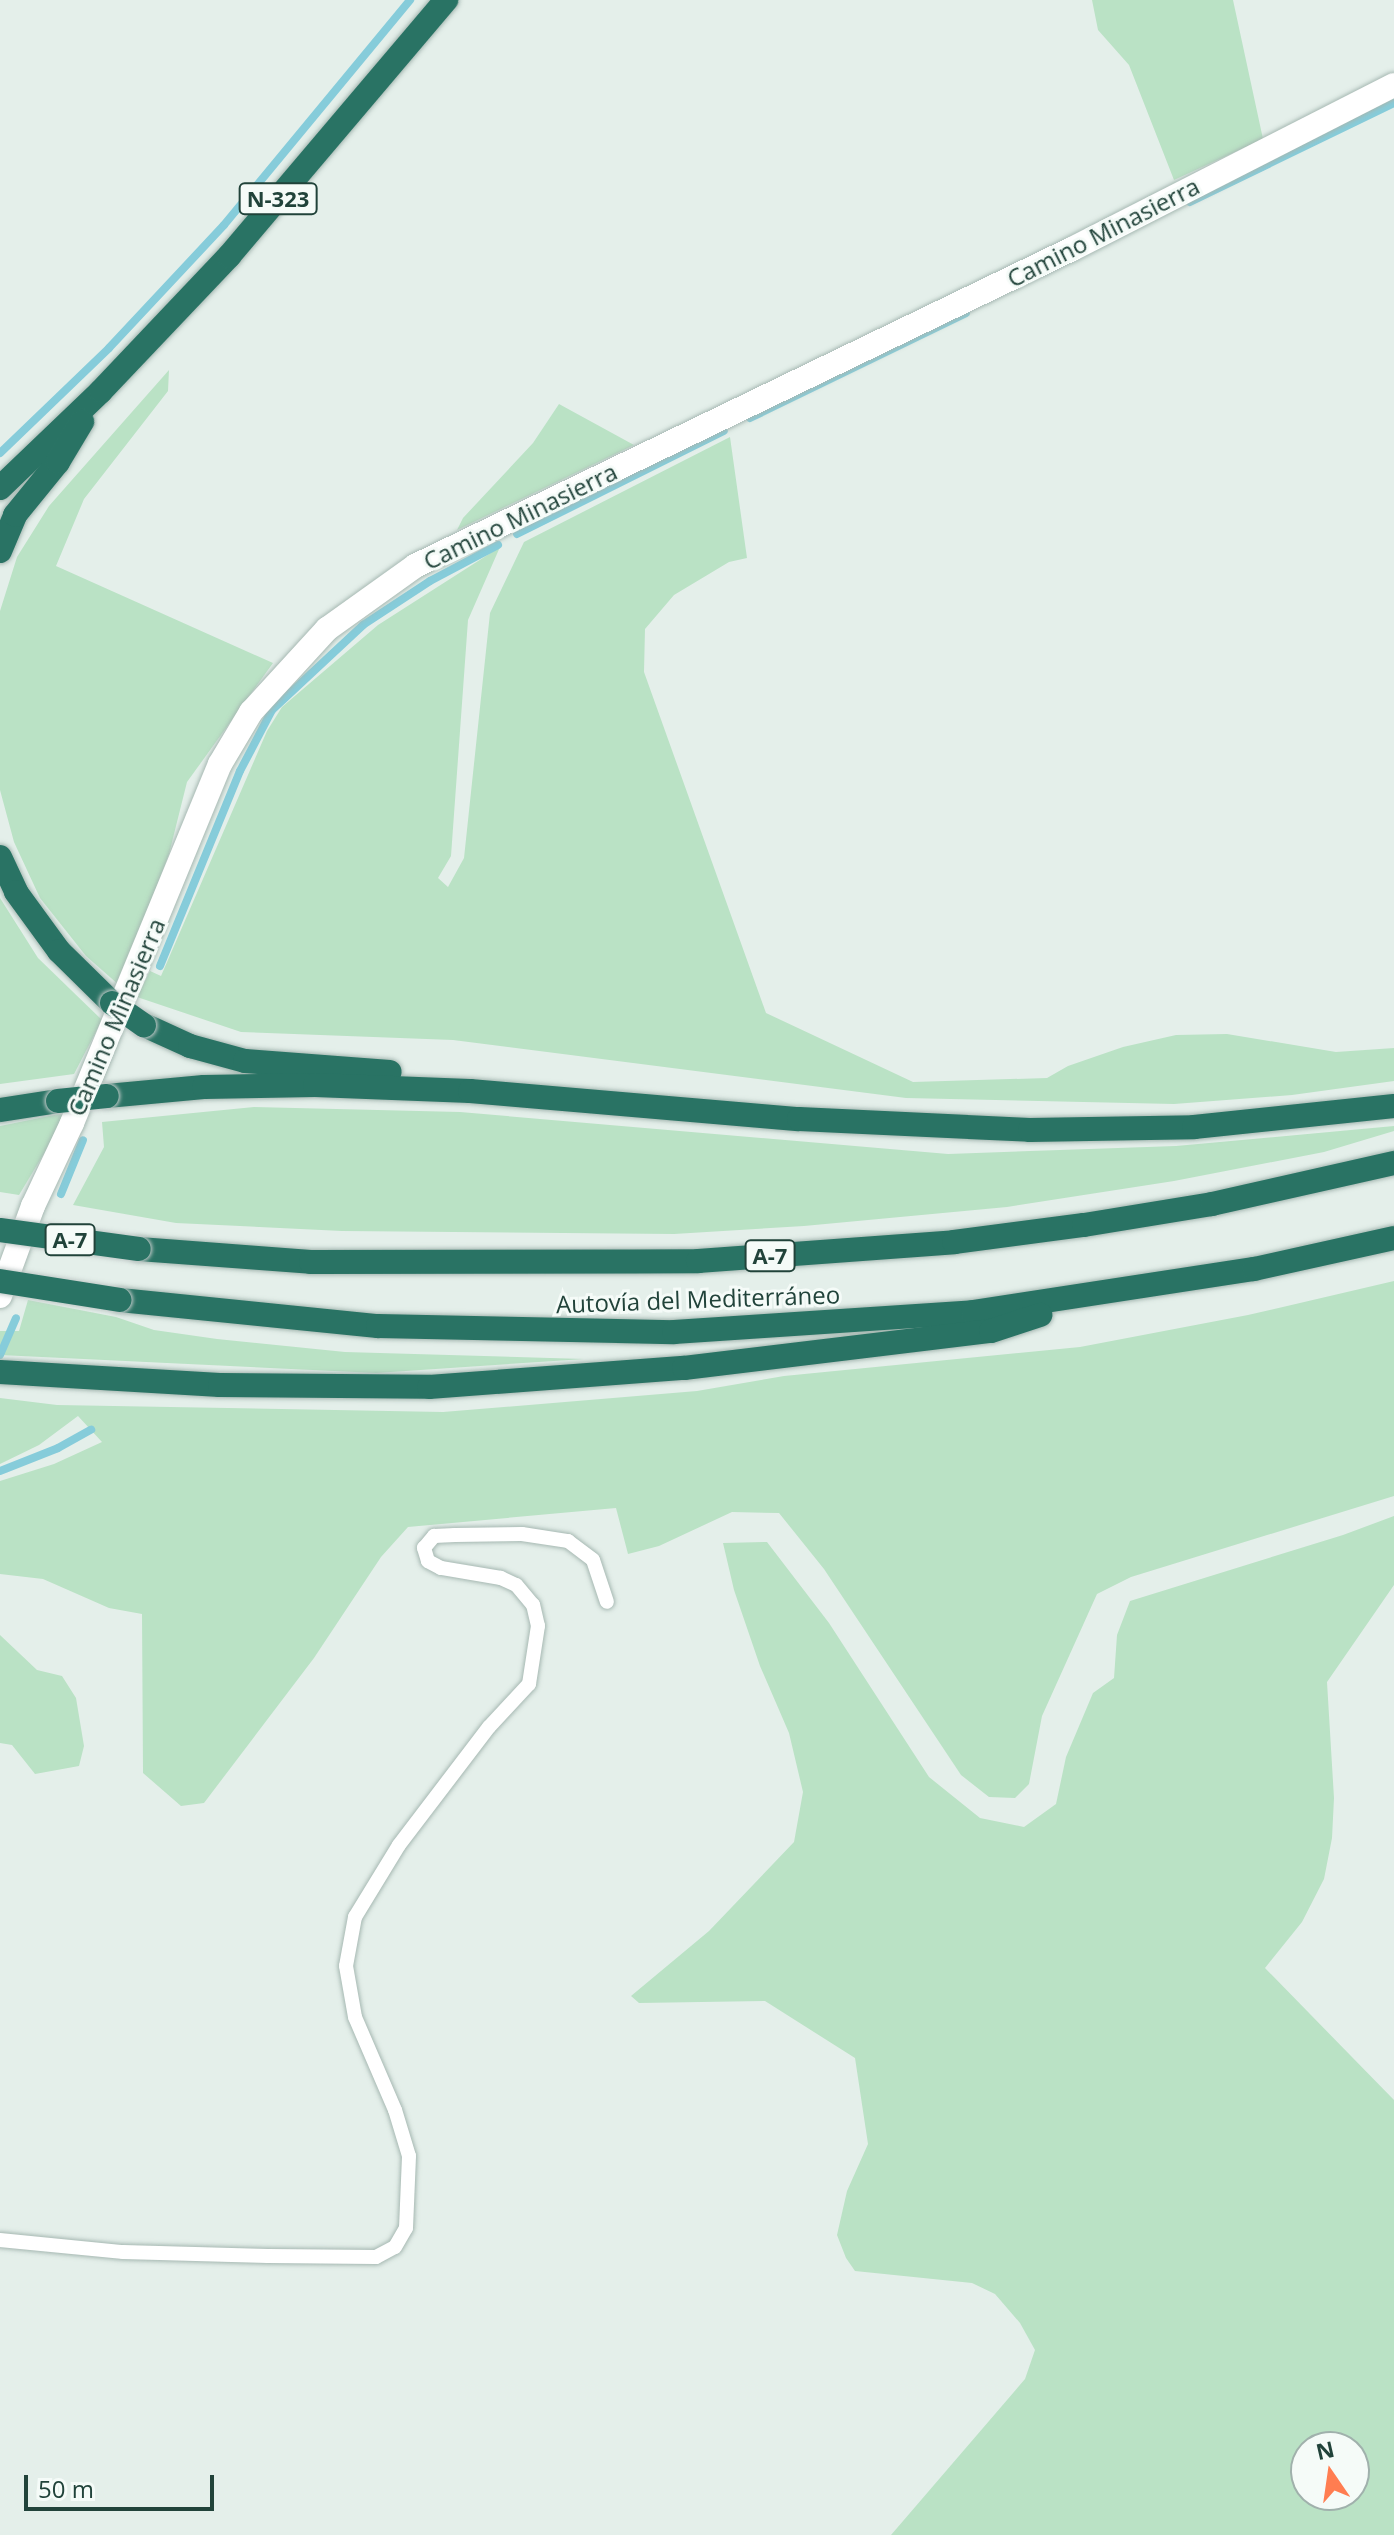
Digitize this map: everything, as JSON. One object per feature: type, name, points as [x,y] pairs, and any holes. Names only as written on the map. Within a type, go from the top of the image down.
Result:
[{"type":"highway","name":"N-323","points":[[0,488],[101,391],[229,256],[446,0]]},
{"type":"highway","points":[[0,551],[15,515],[58,462],[101,391]]},
{"type":"highway","points":[[0,857],[16,892],[59,951],[112,1003],[144,1025],[190,1046],[245,1061],[394,1072],[454,1090]]},
{"type":"highway","points":[[0,1110],[58,1101],[204,1087],[315,1085],[454,1090],[813,1120],[1030,1130],[1194,1127],[1394,1106]]},
{"type":"highway","name":"Autovía del Mediterráneo","points":[[0,1230],[139,1249],[311,1262],[698,1261],[954,1242],[1084,1225],[1212,1204],[1394,1163]]},
{"type":"highway","name":"Autovía del Mediterráneo","points":[[0,1281],[120,1300],[378,1326],[674,1332],[958,1314],[1101,1295],[1254,1269],[1394,1238]]},
{"type":"highway","points":[[0,1372],[220,1385],[429,1387],[684,1368],[991,1331],[1101,1295]]},
{"type":"street","name":"Camino Minasierra","points":[[0,1296],[33,1206],[72,1123],[220,764],[251,712],[327,629],[415,566],[1072,249],[1394,85]]},
{"type":"lane","points":[[0,2240],[123,2252],[268,2256],[376,2257],[395,2247],[406,2228],[409,2156],[395,2110],[355,2017],[346,1966],[355,1917],[399,1845],[489,1727],[529,1684],[538,1626],[533,1605],[516,1585],[501,1578],[441,1568],[428,1561],[424,1548],[434,1536],[522,1534],[568,1541],[593,1560],[607,1602]]},
{"type":"green space","points":[[1092,0],[1233,0],[1263,139],[1174,180],[1129,65],[1098,30]]},
{"type":"green space","points":[[169,370],[168,391],[84,499],[56,566],[273,663],[187,782],[169,854],[119,985],[86,956],[40,898],[14,842],[0,790],[0,611],[17,557],[49,506]]},
{"type":"green space","points":[[559,404],[634,445],[457,530],[463,518],[533,443]]},
{"type":"green space","points":[[730,437],[747,558],[729,562],[674,595],[645,629],[644,672],[766,1013],[913,1082],[1047,1078],[1068,1066],[1123,1047],[1176,1035],[1227,1034],[1336,1052],[1394,1048],[1394,1081],[1292,1095],[1174,1104],[906,1098],[453,1040],[241,1032],[137,997],[150,971],[161,976],[267,731],[282,707],[378,625],[500,547],[468,620],[451,856],[438,878],[448,887],[464,858],[490,613],[524,542]]},
{"type":"green space","points":[[0,898],[38,958],[102,1020],[74,1074],[0,1084]]},
{"type":"green space","points":[[254,1107],[460,1112],[948,1154],[1176,1146],[1394,1126],[1394,1131],[1324,1152],[1174,1181],[1007,1207],[804,1226],[674,1234],[342,1231],[176,1223],[73,1205],[104,1147],[102,1122]]},
{"type":"green space","points":[[69,1112],[19,1195],[0,1192],[0,1126]]},
{"type":"green space","points":[[1394,1281],[1394,1496],[1131,1577],[1097,1594],[1042,1716],[1029,1784],[1015,1798],[989,1797],[961,1775],[824,1569],[779,1513],[732,1512],[659,1546],[628,1554],[616,1508],[408,1527],[381,1557],[314,1658],[204,1803],[181,1806],[143,1773],[142,1614],[109,1608],[43,1579],[0,1574],[0,1481],[54,1464],[102,1442],[78,1416],[39,1445],[0,1464],[0,1398],[57,1405],[443,1412],[697,1391],[784,1376],[1080,1347],[1248,1315]]},
{"type":"green space","points":[[28,1300],[116,1317],[154,1330],[217,1339],[345,1352],[584,1359],[376,1373],[0,1355],[0,1331],[19,1331]]},
{"type":"green space","points":[[1394,1516],[1394,1585],[1327,1682],[1334,1798],[1332,1838],[1324,1879],[1302,1922],[1265,1968],[1394,2100],[1394,2535],[891,2535],[1025,2379],[1035,2350],[1020,2323],[995,2294],[972,2283],[855,2271],[846,2258],[837,2235],[847,2191],[868,2144],[855,2058],[765,2001],[639,2003],[631,1996],[709,1931],[794,1842],[803,1792],[789,1733],[760,1666],[734,1590],[723,1543],[767,1542],[829,1623],[929,1777],[980,1818],[1024,1827],[1056,1804],[1066,1757],[1093,1693],[1114,1678],[1117,1635],[1130,1601],[1343,1535]]},
{"type":"green space","points":[[0,1635],[37,1670],[62,1676],[76,1698],[84,1746],[79,1766],[35,1774],[12,1745],[0,1743]]},
{"type":"waterway","points":[[0,453],[109,348],[224,225],[410,0]]},
{"type":"waterway","points":[[1190,202],[1394,103]]},
{"type":"waterway","points":[[750,418],[966,313]]},
{"type":"waterway","points":[[517,534],[724,431]]},
{"type":"waterway","points":[[160,966],[240,771],[272,710],[363,625],[430,581],[498,545]]},
{"type":"waterway","points":[[61,1194],[83,1140]]},
{"type":"waterway","points":[[0,1355],[16,1318]]},
{"type":"waterway","points":[[0,1471],[58,1448],[91,1430]]}]
